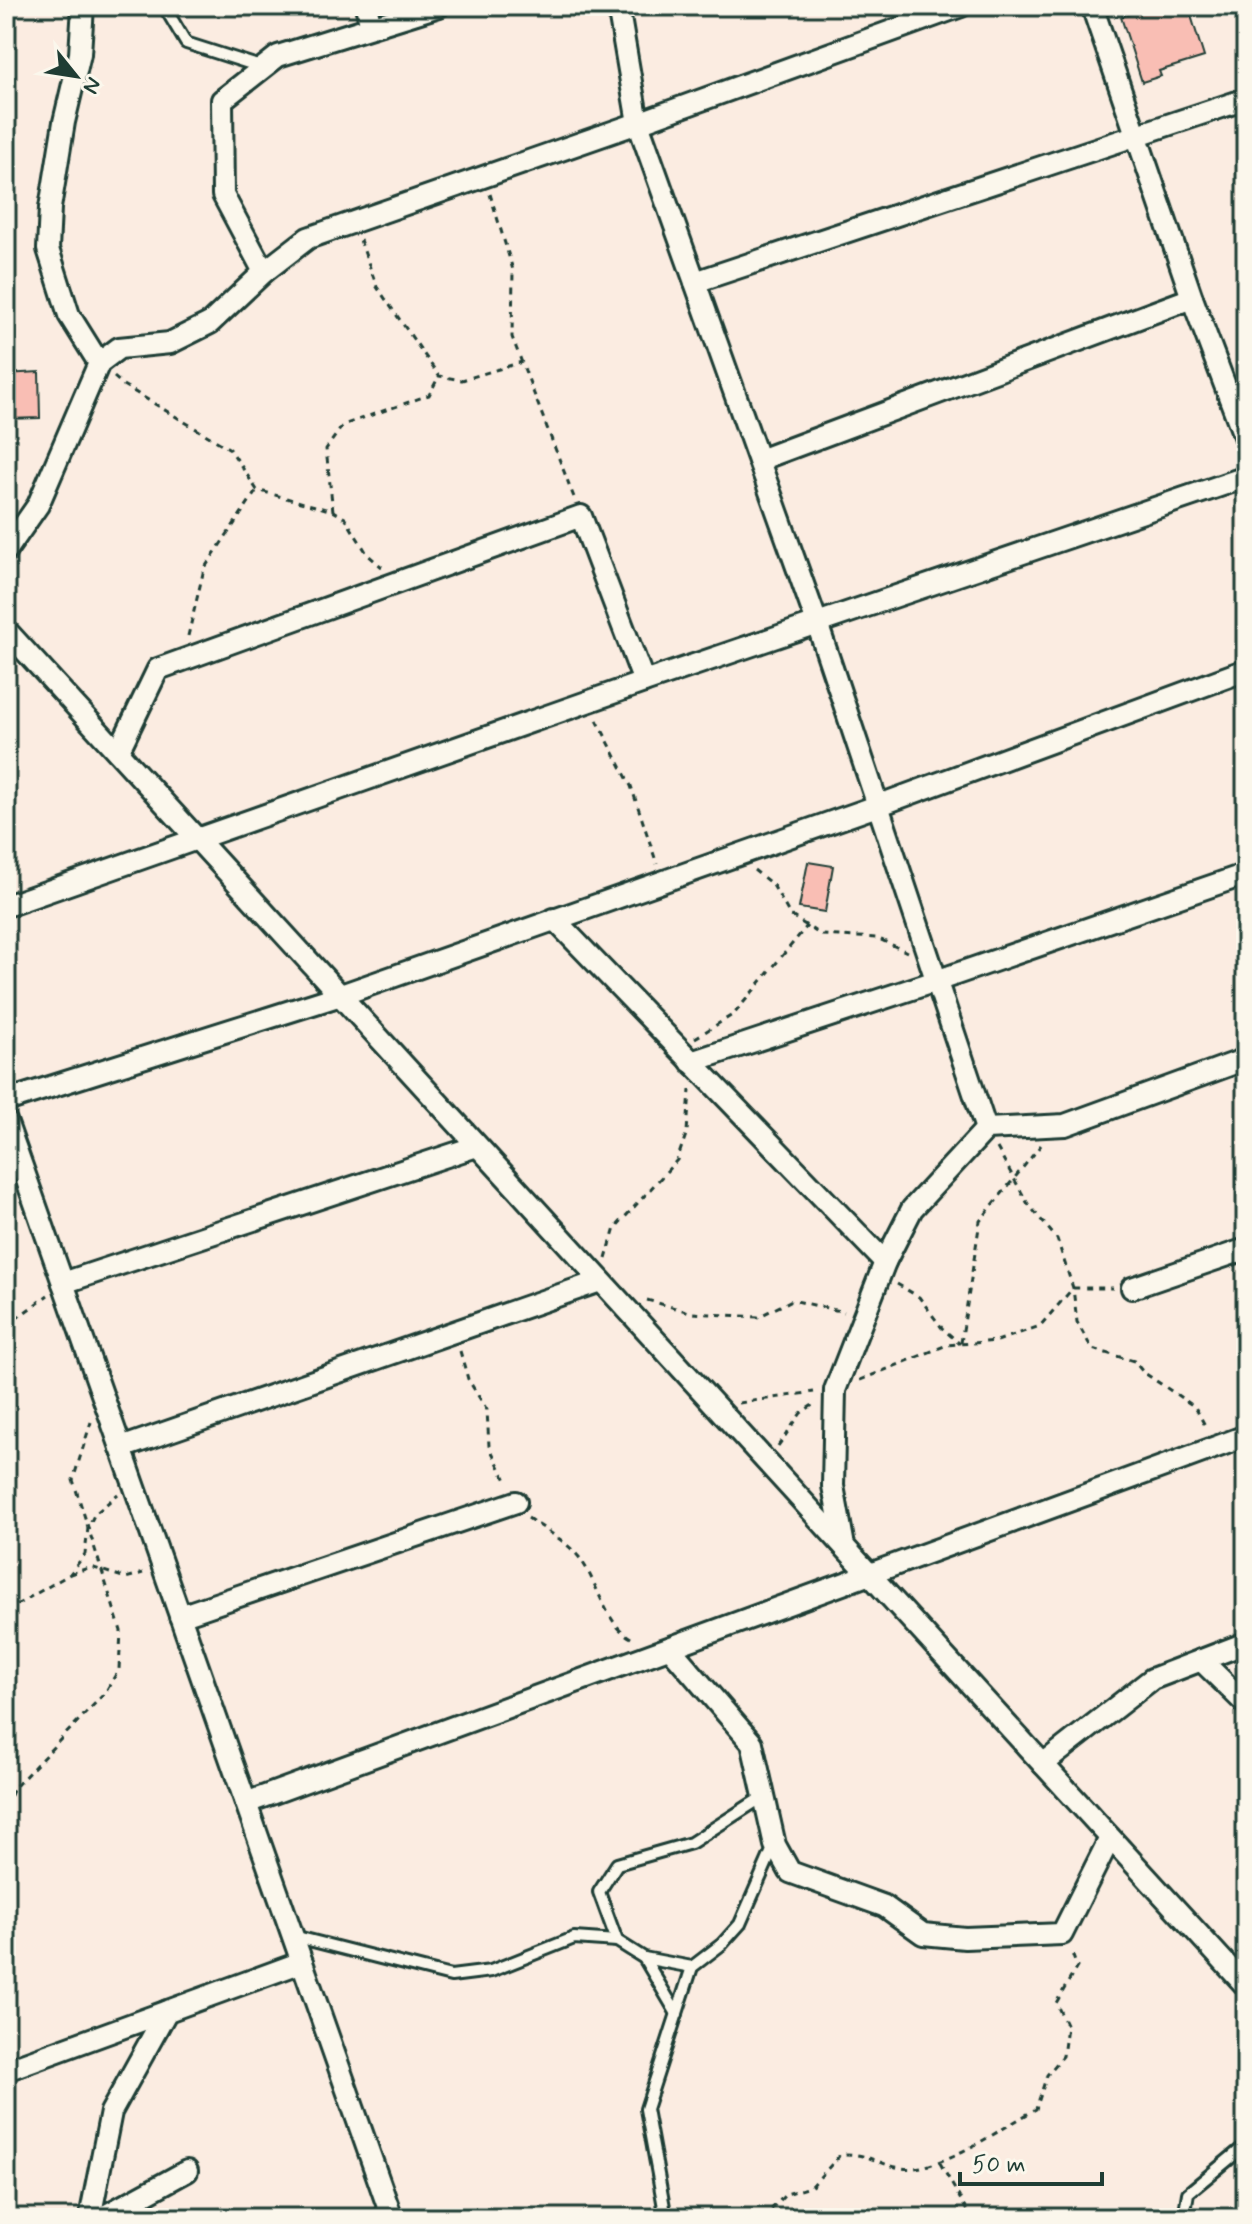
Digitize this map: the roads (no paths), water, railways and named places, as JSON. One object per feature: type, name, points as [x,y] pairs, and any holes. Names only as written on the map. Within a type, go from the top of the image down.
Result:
[{"type":"street","points":[[83,6],[80,54],[64,122],[50,208],[48,249],[69,315],[99,363]]},
{"type":"street","points":[[366,6],[371,26]]},
{"type":"street","points":[[264,272],[223,195],[222,100],[278,56],[439,6]]},
{"type":"street","points":[[618,6],[638,123],[817,623],[986,1129]]},
{"type":"street","points":[[6,551],[38,505],[99,363],[119,348],[170,343],[210,323],[264,272],[308,238],[961,6]]},
{"type":"street","points":[[1092,6],[1192,298],[1246,441]]},
{"type":"street","points":[[695,282],[1246,99]]},
{"type":"street","points":[[759,460],[1192,298]]},
{"type":"street","points":[[6,906],[644,682],[1246,477]]},
{"type":"street","points":[[118,752],[158,669],[581,516],[644,682]]},
{"type":"street","points":[[6,630],[1246,1986]]},
{"type":"street","points":[[6,1101],[341,995],[877,806],[1246,670]]},
{"type":"street","points":[[684,1055],[933,972],[1246,874]]},
{"type":"street","points":[[554,919],[882,1268]]},
{"type":"street","points":[[844,1546],[833,1486],[835,1390],[882,1268],[912,1209],[986,1129],[1065,1125],[1246,1059]]},
{"type":"street","points":[[6,1121],[392,2218]]},
{"type":"street","points":[[63,1283],[477,1146]]},
{"type":"street","points":[[1132,1288],[1246,1249]]},
{"type":"street","points":[[121,1448],[454,1332],[603,1284]]},
{"type":"street","points":[[246,1803],[1246,1436]]},
{"type":"street","points":[[180,1616],[516,1502]]},
{"type":"street","points":[[1043,1764],[1152,1679],[1246,1643]]},
{"type":"street","points":[[670,1648],[752,1743],[775,1845],[790,1872],[884,1906],[923,1934],[965,1938],[1062,1934],[1110,1838]]},
{"type":"street","points":[[1201,1660],[1246,1704]]},
{"type":"street","points":[[6,2070],[302,1962]]},
{"type":"street","points":[[90,2218],[111,2112],[167,2011]]},
{"type":"street","points":[[101,2218],[187,2171]]},
{"type":"lane","points":[[164,6],[186,43],[263,68]]},
{"type":"lane","points":[[617,1941],[599,1892],[617,1864],[691,1843],[764,1796]]},
{"type":"lane","points":[[666,2218],[646,2109],[692,1967],[722,1944],[740,1924],[775,1845]]},
{"type":"lane","points":[[293,1936],[451,1976],[491,1971],[574,1938],[617,1941],[644,1958],[692,1967]]},
{"type":"lane","points":[[644,1958],[677,2014]]},
{"type":"lane","points":[[1184,2218],[1188,2193],[1246,2145]]}]
